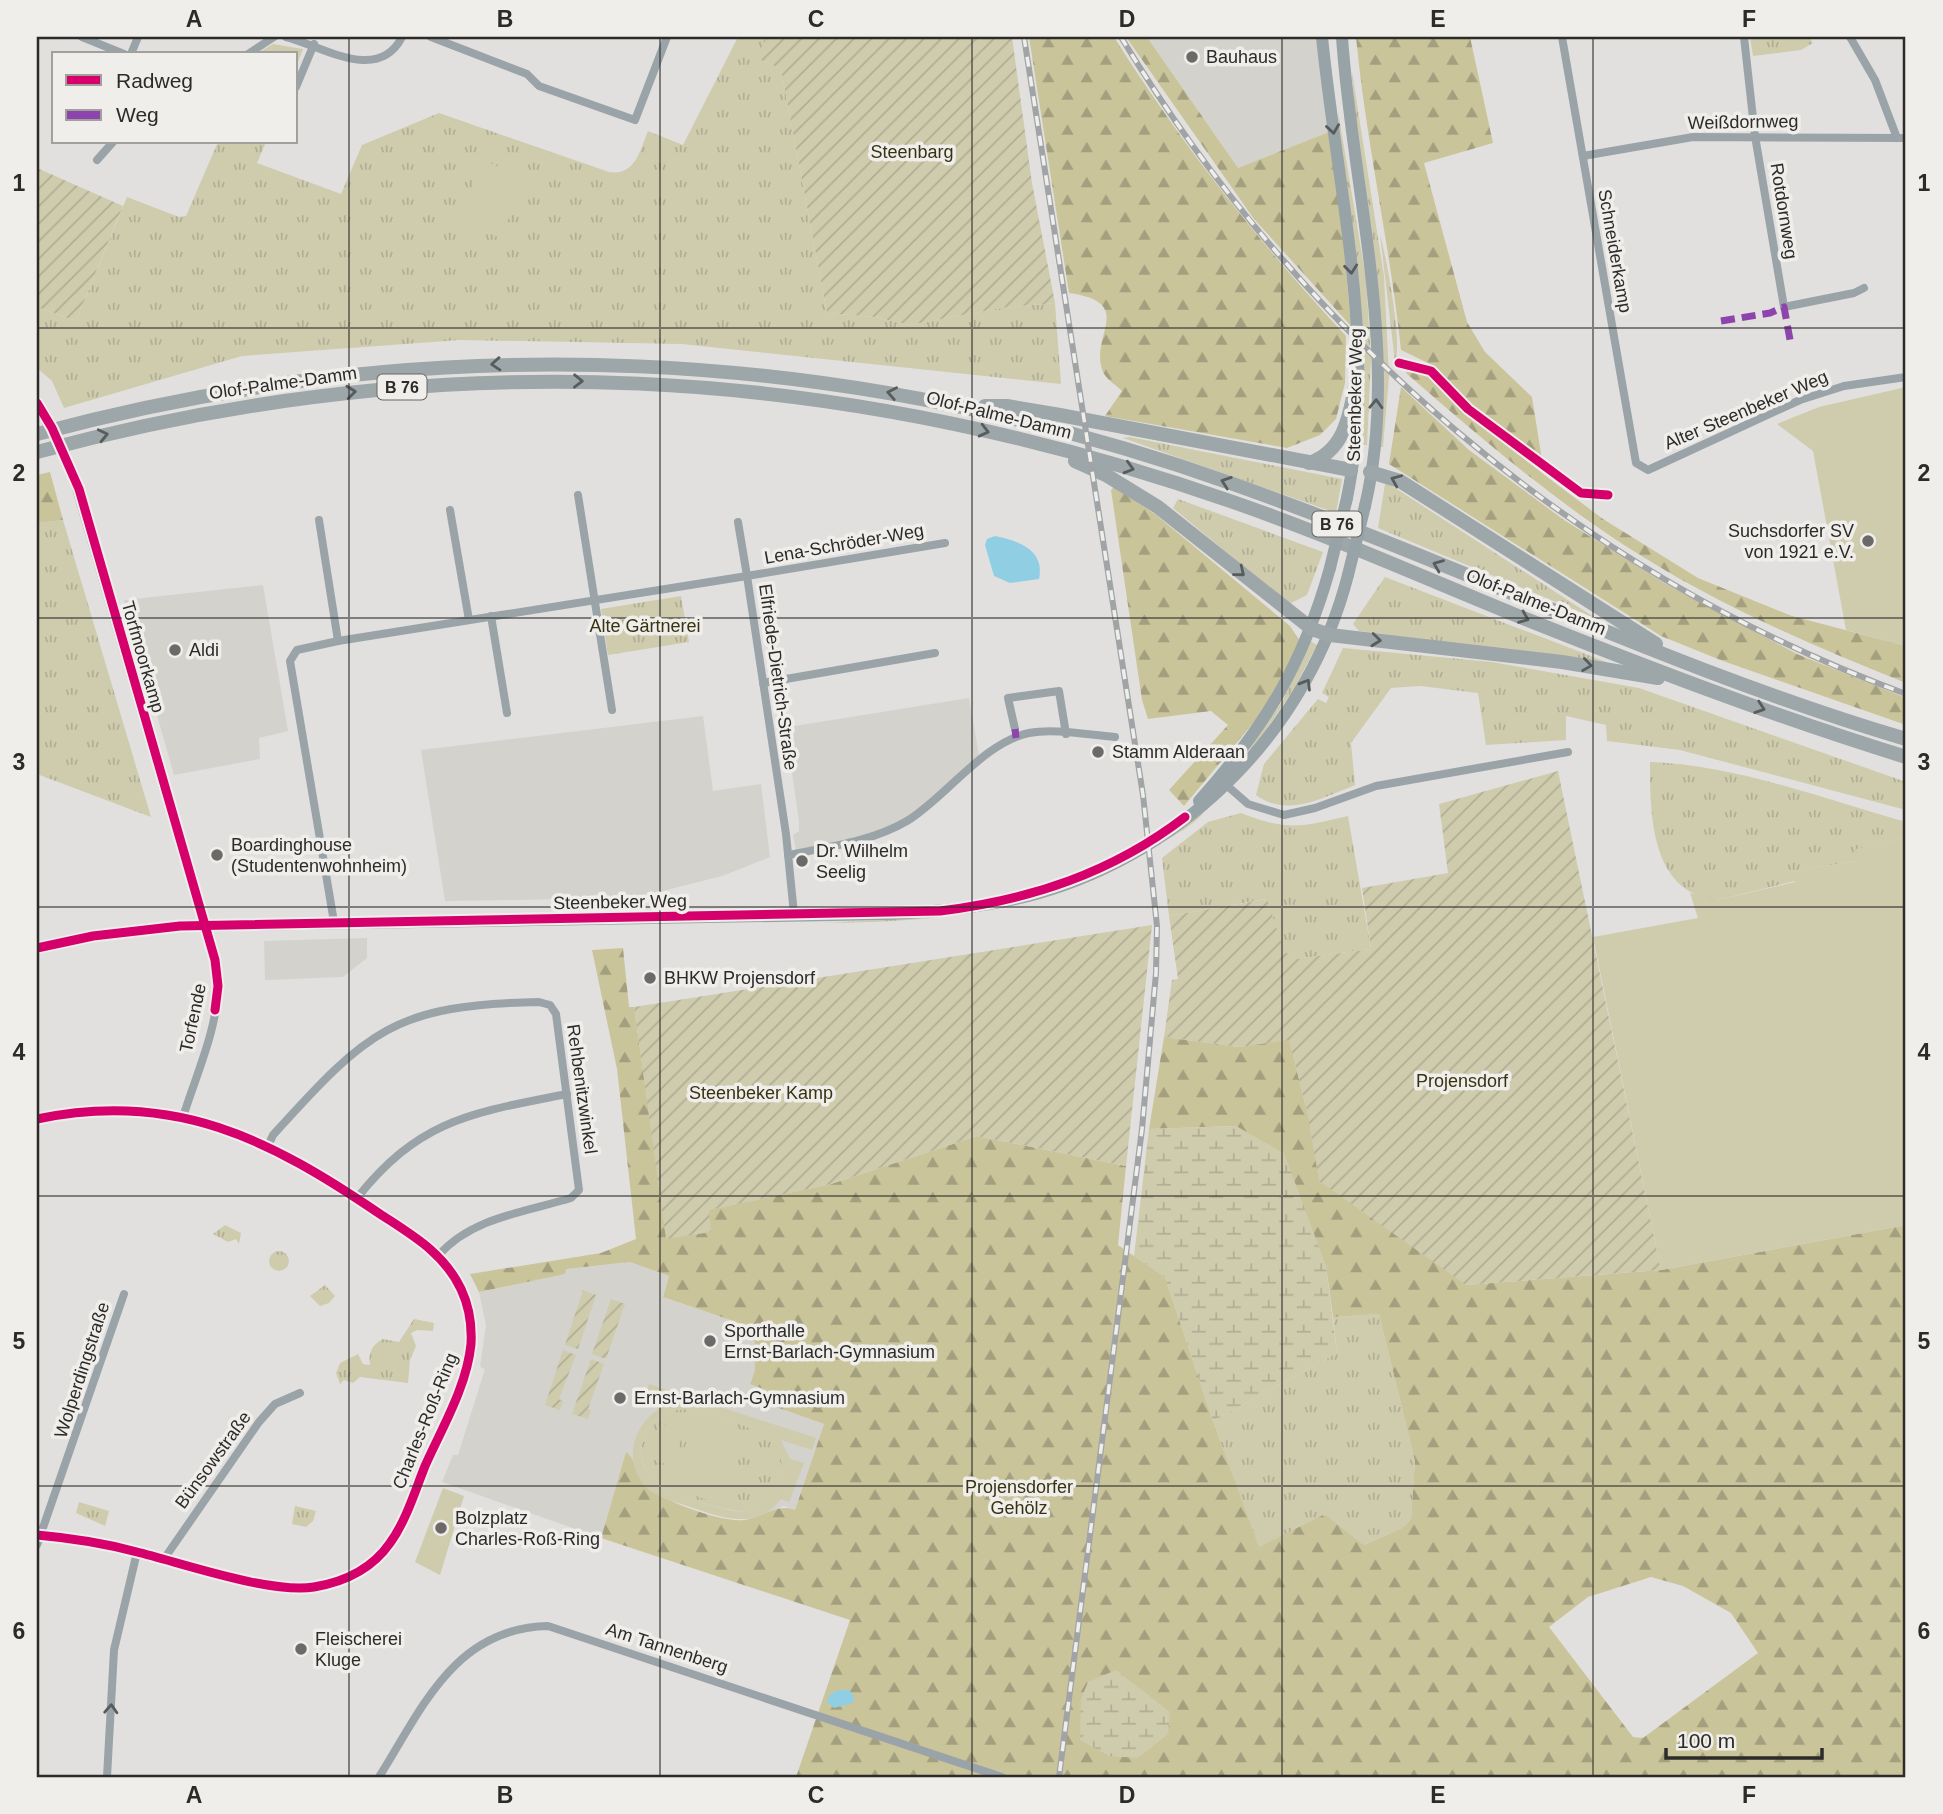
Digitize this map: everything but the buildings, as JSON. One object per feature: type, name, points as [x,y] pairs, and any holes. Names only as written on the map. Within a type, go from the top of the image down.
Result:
[{"type":"highway","name":"Olof-Palme-Damm","points":[[37,434],[253,386],[385,371],[515,363],[623,364],[770,375],[862,387],[959,406],[1072,433],[1234,484],[1706,672],[1906,739]]},
{"type":"highway","points":[[1307,463],[1328,453],[1341,438],[1348,423],[1357,377]]},
{"type":"highway","name":"Olof-Palme-Damm","points":[[37,452],[164,421],[268,402],[386,388],[516,380],[675,384],[772,392],[922,415],[1133,468],[1237,503],[1696,686],[1906,757]]},
{"type":"highway","points":[[959,406],[1007,406],[1351,470]]},
{"type":"highway","points":[[1039,445],[1106,475],[1158,507],[1312,629],[1330,635],[1562,662],[1696,686]]},
{"type":"highway","points":[[1370,472],[1401,481],[1629,629],[1706,672]]},
{"type":"main road","name":"Steenbeker Weg","points":[[1223,781],[1275,705],[1312,629],[1330,568],[1351,470],[1357,377],[1352,281],[1322,37]]},
{"type":"main road","name":"Steenbeker Weg","points":[[37,948],[93,936],[204,925],[915,913],[1007,901],[1053,888],[1108,866],[1185,817],[1223,781],[1297,699],[1330,635],[1365,506],[1376,385],[1374,315],[1342,37]]},
{"type":"main road","points":[[1329,98],[1348,96]]},
{"type":"main road","points":[[1351,470],[1370,472]]},
{"type":"street","points":[[82,37],[119,52]]},
{"type":"street","points":[[251,52],[274,37]]},
{"type":"street","points":[[286,37],[314,44],[344,57],[372,61],[388,54],[402,37]]},
{"type":"street","points":[[431,37],[527,74],[539,86],[635,120],[667,37]]},
{"type":"street","name":"Schneiderkamp","points":[[1562,37],[1636,463],[1640,468]]},
{"type":"street","name":"Rotdornweg","points":[[1744,37],[1755,136],[1784,307],[1854,293],[1864,288]]},
{"type":"street","points":[[1850,37],[1875,80],[1902,138]]},
{"type":"street","points":[[298,82],[314,44]]},
{"type":"street","name":"Weißdornweg","points":[[1583,156],[1693,137],[1902,138]]},
{"type":"street","points":[[97,160],[111,144]]},
{"type":"street","name":"Alter Steenbeker Weg","points":[[1640,468],[1648,470],[1800,400],[1844,386],[1906,377]]},
{"type":"street","name":"Torfmoorkamp","points":[[38,405],[72,471],[204,925]]},
{"type":"street","points":[[578,495],[612,710]]},
{"type":"street","points":[[450,510],[470,620]]},
{"type":"street","points":[[319,520],[338,641]]},
{"type":"street","points":[[738,522],[747,576]]},
{"type":"street","name":"Lena-Schröder-Weg","points":[[747,576],[945,542]]},
{"type":"street","name":"Elfriede-Dietrich-Straße","points":[[334,922],[290,661],[301,648],[747,576],[788,855],[794,915]]},
{"type":"street","points":[[491,616],[507,713]]},
{"type":"street","points":[[764,683],[935,653]]},
{"type":"street","points":[[1015,729],[1008,698],[1059,691],[1066,734]]},
{"type":"street","points":[[788,855],[881,834],[918,814],[990,753],[1029,733],[1115,737]]},
{"type":"street","points":[[1223,781],[1255,807],[1284,815],[1315,808],[1376,786],[1568,752]]},
{"type":"street","name":"Torfende","points":[[183,1117],[210,1029],[218,986],[215,960],[204,925]]},
{"type":"street","name":"Rehbenitzwinkel","points":[[268,1146],[273,1135],[304,1100],[362,1044],[418,1015],[463,1005],[539,1002],[550,1005],[556,1014],[579,1186],[577,1193],[570,1198],[472,1228],[451,1241],[439,1255]]},
{"type":"street","points":[[357,1198],[390,1160],[438,1127],[478,1112],[567,1094]]},
{"type":"street","name":"Charles-Roß-Ring","points":[[37,1119],[112,1111],[183,1117],[295,1158],[439,1255],[452,1271],[467,1304],[471,1347],[466,1369],[391,1543],[378,1558],[351,1577],[310,1588],[274,1585],[138,1552],[39,1535]]},
{"type":"street","name":"Wolperdingstraße","points":[[37,1545],[124,1294]]},
{"type":"street","name":"Bünsowstraße","points":[[164,1559],[259,1422],[275,1404],[300,1393]]},
{"type":"street","points":[[107,1777],[114,1650],[138,1552]]},
{"type":"street","name":"Am Tannenberg","points":[[379,1777],[442,1677],[455,1662],[505,1634],[548,1626],[1002,1777]]},
{"type":"shaded area","points":[[1147,37],[1317,37],[1329,132],[1238,168]]},
{"type":"shaded area","points":[[263,585],[288,731],[259,738],[260,759],[174,775],[124,600]]},
{"type":"shaded area","points":[[969,698],[980,761],[917,812],[880,832],[796,851],[793,835],[799,831],[799,822],[789,751],[780,751],[776,729]]},
{"type":"shaded area","points":[[703,716],[713,791],[761,784],[770,857],[722,876],[635,898],[445,901],[421,750]]},
{"type":"shaded area","points":[[367,938],[367,958],[343,977],[265,980],[264,941]]},
{"type":"shaded area","name":"Ernst-Barlach-Gymnasium","points":[[631,1262],[669,1276],[663,1297],[754,1328],[755,1370],[750,1383],[766,1390],[762,1402],[824,1424],[795,1510],[784,1506],[750,1519],[662,1498],[626,1453],[601,1538],[442,1482],[453,1455],[458,1455],[485,1369],[480,1367],[486,1325],[479,1292],[564,1274],[566,1269]]},
{"type":"green space","points":[[738,37],[767,37],[758,58],[781,69],[827,313],[875,317],[909,325],[1001,308],[1055,303],[1061,384],[682,344],[460,340],[242,356],[64,408],[52,381],[37,368],[37,307],[76,321],[127,197],[179,217],[186,216],[217,144],[265,144],[257,163],[341,194],[362,145],[439,113],[609,172],[618,172],[631,166],[648,131],[683,145]]},
{"type":"green space","name":"Steenbarg","points":[[767,37],[1012,37],[1032,183],[1055,303],[1001,308],[909,325],[875,317],[827,313],[781,69],[757,58]]},
{"type":"green space","points":[[1029,37],[1114,37],[1194,155],[1252,229],[1346,336],[1345,383],[1336,419],[1320,435],[1287,448],[1105,416],[1122,391],[1104,375],[1100,359],[1106,313],[1101,304],[1090,298],[1069,293]]},
{"type":"green space","points":[[1126,37],[1147,37],[1238,168],[1329,132],[1339,191],[1351,326],[1254,219]]},
{"type":"green space","points":[[1356,37],[1470,37],[1493,143],[1424,163],[1467,322],[1485,352],[1532,397],[1542,460],[1473,407],[1434,366],[1401,350]]},
{"type":"green space","points":[[1750,37],[1809,37],[1813,43],[1801,50],[1753,56]]},
{"type":"green space","points":[[273,44],[303,49],[298,62],[298,52],[259,52]]},
{"type":"green space","points":[[1352,72],[1384,276],[1389,377],[1383,447],[1379,447]]},
{"type":"green space","points":[[1338,111],[1366,279],[1371,359],[1367,445],[1359,445]]},
{"type":"green space","points":[[483,160],[526,179],[500,238],[458,220]]},
{"type":"green space","points":[[37,168],[123,206],[76,321],[37,307]]},
{"type":"green space","points":[[1380,234],[1395,320],[1395,362]]},
{"type":"green space","points":[[1408,369],[1436,378],[1465,413],[1555,483],[1603,519],[1698,578],[1792,616],[1906,646],[1906,683],[1762,621],[1657,566],[1567,505],[1512,463],[1406,373]]},
{"type":"green space","points":[[1401,387],[1469,450],[1564,520],[1664,583],[1797,654],[1906,698],[1906,725],[1723,661],[1661,636],[1389,464]]},
{"type":"green space","name":"Suchsdorfer SV von 1921 e.V.","points":[[1906,387],[1906,646],[1846,630],[1813,451],[1777,424],[1819,407]]},
{"type":"green space","points":[[1130,437],[1342,479],[1336,513],[1123,438]]},
{"type":"green space","points":[[50,472],[63,520],[37,523],[37,475]]},
{"type":"green space","points":[[1385,484],[1389,484],[1597,619],[1378,528]]},
{"type":"green space","points":[[1114,487],[1155,514],[1290,626],[1300,641],[1275,691],[1254,722],[1184,806],[1169,790],[1228,725],[1211,711],[1148,719],[1142,700],[1111,490]]},
{"type":"green space","points":[[1178,499],[1323,552],[1307,595],[1289,604],[1173,508]]},
{"type":"green space","points":[[63,520],[151,817],[37,774],[37,523]]},
{"type":"green space","points":[[1385,577],[1609,663],[1359,631],[1353,624]]},
{"type":"green space","name":"Alte Gärtnerei","points":[[681,596],[689,642],[608,655],[601,609]]},
{"type":"green space","points":[[1310,641],[1317,645],[1295,687],[1253,749],[1250,748],[1283,700]]},
{"type":"green space","points":[[1343,648],[1492,662],[1639,688],[1906,782],[1906,810],[1680,750],[1607,741],[1606,725],[1566,716],[1566,740],[1486,745],[1478,693],[1420,686],[1391,688],[1351,743],[1355,785],[1305,804],[1280,805],[1268,802],[1256,795],[1264,764],[1318,699],[1326,703],[1329,697],[1322,693]]},
{"type":"green space","points":[[1650,762],[1683,764],[1747,776],[1906,822],[1906,838],[1857,849],[1857,861],[1794,871],[1795,881],[1717,900],[1695,894],[1678,883],[1666,867],[1658,848],[1651,804]]},
{"type":"green space","name":"Projensdorf","points":[[1558,771],[1661,1270],[1466,1285],[1319,1181],[1307,1111],[1289,1040],[1239,1047],[1164,1037],[1172,980],[1178,979],[1169,916],[1267,899],[1284,951],[1296,959],[1371,949],[1362,888],[1448,873],[1439,804]]},
{"type":"green space","points":[[1206,808],[1186,828],[1121,866],[1048,896]]},
{"type":"green space","points":[[1241,813],[1283,825],[1306,825],[1348,816],[1371,949],[1296,959],[1284,952],[1266,899],[1169,916],[1162,858],[1208,822]]},
{"type":"green space","points":[[1906,838],[1906,1225],[1661,1270],[1593,937],[1698,918],[1690,893],[1717,900],[1795,882],[1793,871],[1857,861],[1856,849]]},
{"type":"green space","points":[[1046,896],[954,915],[910,920],[820,923],[885,920]]},
{"type":"green space","name":"Steenbeker Kamp","points":[[1152,925],[1126,1166],[977,1136],[831,1184],[709,1210],[711,1232],[666,1239],[634,1007]]},
{"type":"green space","name":"Projensdorfer Gehölz","points":[[623,948],[629,1007],[634,1007],[667,1238],[708,1210],[831,1184],[977,1136],[1126,1166],[1118,1245],[1165,1277],[1259,1547],[1325,1514],[1364,1545],[1402,1528],[1411,1519],[1415,1461],[1379,1314],[1333,1317],[1326,1266],[1236,1126],[1149,1129],[1164,1037],[1239,1047],[1289,1039],[1307,1111],[1466,1285],[1661,1270],[1906,1225],[1906,1777],[796,1777],[850,1620],[601,1538],[626,1452],[644,1484],[663,1497],[721,1518],[744,1520],[776,1509],[795,1510],[824,1424],[762,1402],[766,1390],[750,1384],[755,1370],[754,1328],[663,1297],[669,1276],[630,1262],[566,1269],[565,1274],[479,1292],[470,1274],[601,1253],[636,1239],[617,1069],[592,950]],"holes":[[[1651,1577],[1683,1586],[1731,1613],[1758,1653],[1643,1738],[1633,1737],[1549,1627],[1588,1597]]]},
{"type":"green space","points":[[1236,1126],[1284,1153],[1326,1266],[1337,1353],[1213,1421],[1165,1277],[1134,1256],[1149,1129]]},
{"type":"green space","points":[[225,1225],[241,1233],[239,1244],[236,1239],[228,1242],[213,1234]]},
{"type":"green space","points":[[279,1251],[286,1254],[289,1261],[286,1268],[279,1271],[272,1268],[269,1261],[272,1254]]},
{"type":"green space","points":[[325,1285],[335,1296],[329,1303],[320,1306],[310,1296]]},
{"type":"green space","points":[[583,1290],[596,1295],[578,1349],[565,1345]]},
{"type":"green space","points":[[611,1299],[625,1304],[606,1359],[592,1354]]},
{"type":"green space","points":[[1379,1314],[1415,1461],[1411,1519],[1402,1528],[1364,1545],[1325,1514],[1259,1548],[1213,1421],[1337,1353],[1333,1317]]},
{"type":"green space","points":[[414,1319],[434,1323],[433,1331],[417,1330],[411,1333],[416,1346],[410,1360],[408,1383],[360,1377],[353,1383],[344,1380],[340,1384],[336,1373],[340,1363],[358,1354],[363,1364],[370,1365],[370,1353],[376,1344],[383,1339],[399,1342]]},
{"type":"green space","points":[[563,1350],[576,1355],[559,1399],[563,1401],[560,1410],[545,1405]]},
{"type":"green space","points":[[591,1359],[604,1364],[588,1409],[591,1410],[588,1419],[572,1414]]},
{"type":"green space","points":[[649,1384],[816,1438],[812,1450],[781,1440],[790,1459],[804,1463],[789,1502],[781,1499],[760,1516],[737,1519],[699,1510],[651,1491],[639,1477],[634,1465],[635,1440],[647,1419],[668,1404],[645,1395]],"holes":[[[692,1410],[743,1425],[772,1443],[779,1454],[782,1467],[781,1479],[768,1500],[746,1511],[733,1511],[672,1492],[647,1473],[641,1449],[650,1427],[670,1412]]]},
{"type":"green space","points":[[683,1409],[728,1420],[769,1439],[777,1449],[782,1471],[774,1493],[766,1502],[756,1508],[736,1511],[685,1497],[657,1483],[643,1461],[644,1437],[659,1418]]},
{"type":"green space","points":[[696,1414],[748,1432],[723,1505],[671,1488]]},
{"type":"green space","points":[[660,1423],[684,1431],[672,1466],[648,1458]]},
{"type":"green space","name":"Bolzplatz Charles-Roß-Ring","points":[[443,1488],[464,1496],[440,1575],[415,1562]]},
{"type":"green space","points":[[79,1502],[109,1511],[105,1526],[76,1513]]},
{"type":"green space","points":[[295,1506],[316,1511],[313,1521],[306,1527],[292,1524]]},
{"type":"green space","points":[[1116,1670],[1170,1712],[1168,1734],[1138,1758],[1109,1756],[1080,1740],[1081,1699],[1088,1682]]},
{"type":"water","points":[[995,536],[1028,548],[1038,560],[1039,579],[1010,583],[994,576],[985,545],[987,539]]},
{"type":"water","points":[[838,1690],[849,1690],[854,1696],[853,1703],[834,1708],[827,1702],[829,1695]]},
{"type":"railway","points":[[1024,37],[1143,795],[1157,926],[1156,973],[1142,1129],[1059,1777]]},
{"type":"railway","points":[[1121,37],[1193,146],[1273,248],[1362,344],[1458,432],[1561,512],[1670,582],[1785,643],[1906,694]]},
{"type":"marked path","points":[[1721,321],[1770,313],[1784,307],[1791,345]]},
{"type":"marked path","points":[[1015,729],[1016,738]]},
{"type":"cycle path","points":[[1399,363],[1431,371],[1468,409],[1581,493],[1608,495]]},
{"type":"cycle path","points":[[37,403],[52,428],[79,489],[215,960],[218,986],[215,1010]]},
{"type":"cycle path","points":[[37,948],[93,936],[180,926],[940,911],[1006,900],[1069,881],[1129,854],[1185,817]]},
{"type":"cycle path","points":[[37,1119],[87,1112],[133,1111],[177,1117],[219,1128],[259,1143],[299,1163],[404,1230],[446,1265],[464,1296],[471,1337],[465,1375],[401,1525],[375,1560],[346,1578],[314,1587],[274,1586],[112,1546],[37,1535]]},
{"type":"place","name":"Bauhaus","points":[[1192,57]]},
{"type":"place","name":"Suchsdorfer SV von 1921 e.V.","points":[[1868,541]]},
{"type":"place","name":"Aldi","points":[[175,650]]},
{"type":"place","name":"Stamm Alderaan","points":[[1098,752]]},
{"type":"place","name":"Boardinghouse (Studentenwohnheim)","points":[[217,855]]},
{"type":"place","name":"Dr. Wilhelm Seelig","points":[[802,861]]},
{"type":"place","name":"BHKW Projensdorf","points":[[650,978]]},
{"type":"place","name":"Sporthalle Ernst-Barlach-Gymnasium","points":[[710,1341]]},
{"type":"place","name":"Ernst-Barlach-Gymnasium","points":[[620,1398]]},
{"type":"place","name":"Bolzplatz Charles-Roß-Ring","points":[[441,1528]]},
{"type":"place","name":"Fleischerei Kluge","points":[[301,1649]]}]
